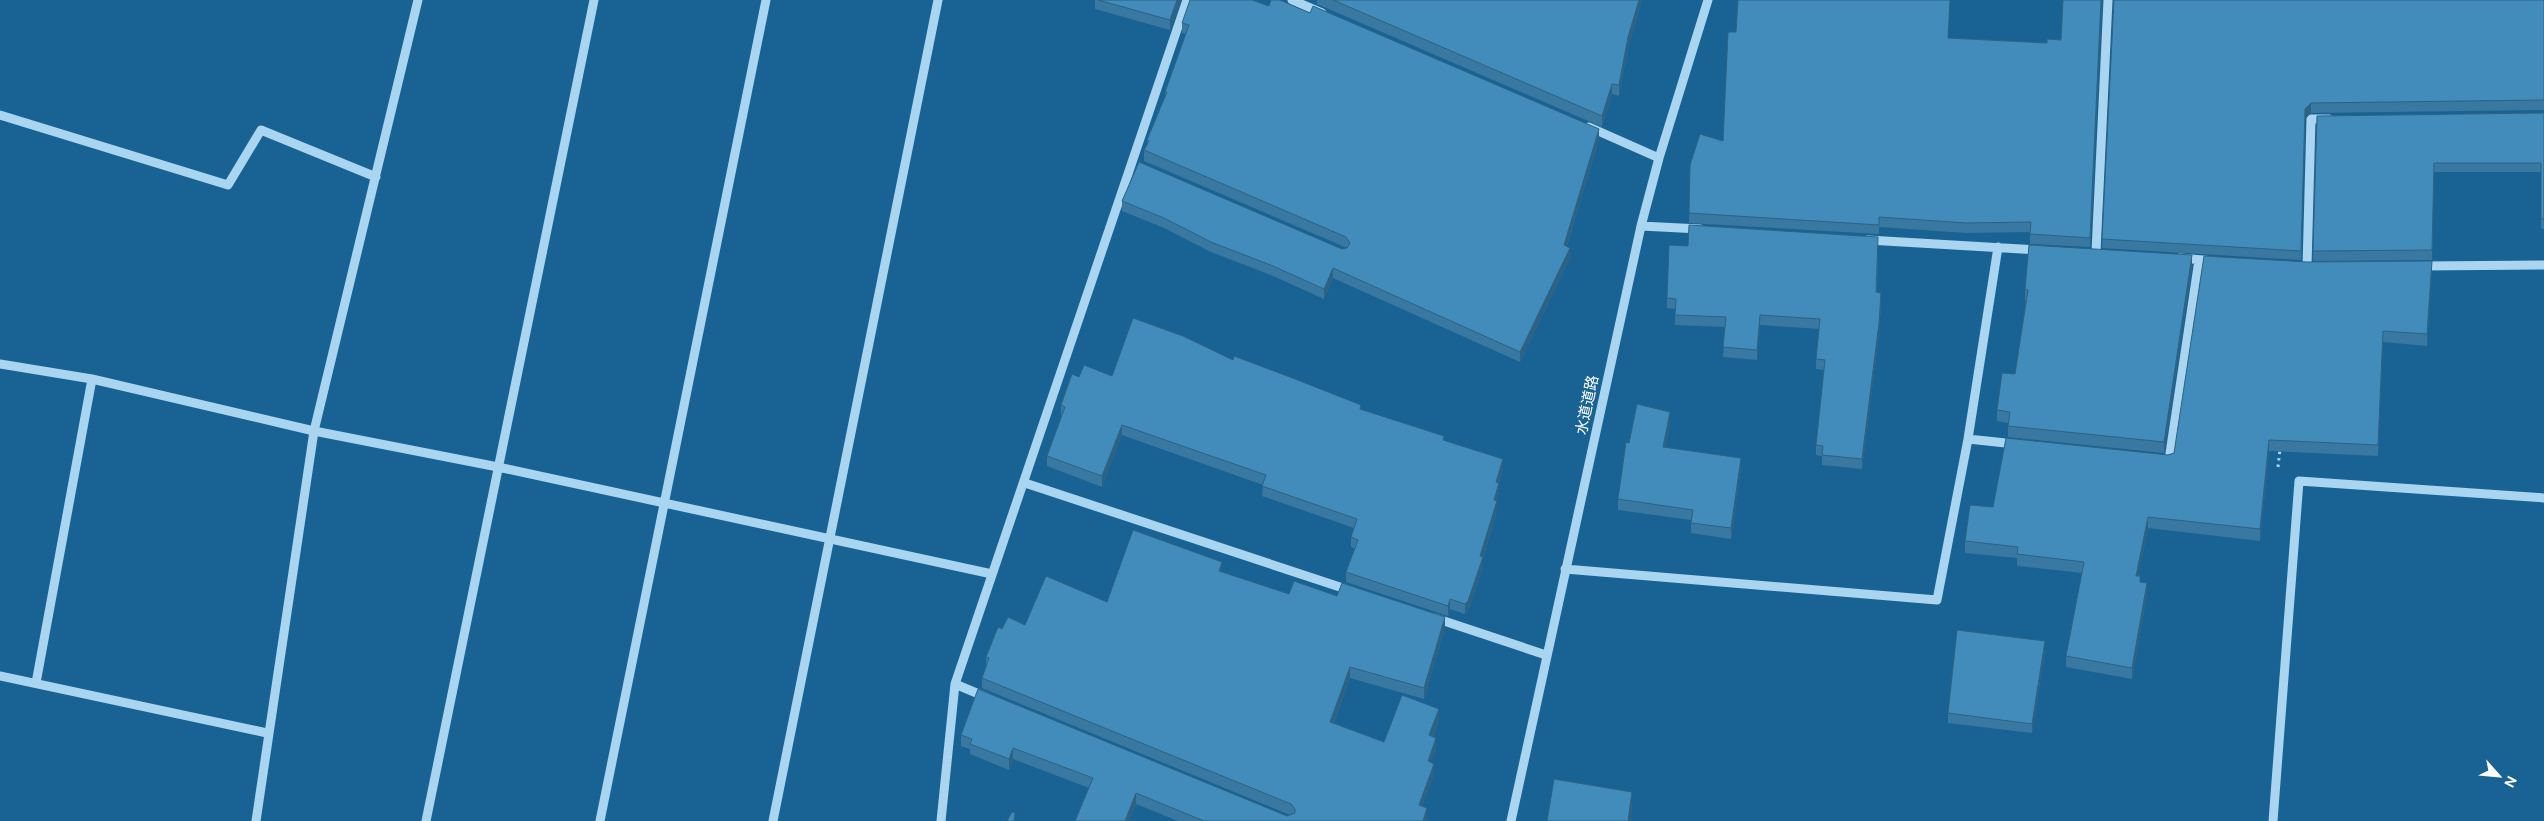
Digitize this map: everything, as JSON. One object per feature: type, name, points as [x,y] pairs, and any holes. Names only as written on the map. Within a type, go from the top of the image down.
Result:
[{"type":"street","points":[[256,821],[267,733],[314,431],[418,0]]},
{"type":"street","points":[[426,821],[594,0]]},
{"type":"street","points":[[600,821],[766,0]]},
{"type":"street","points":[[773,821],[938,0]]},
{"type":"street","points":[[941,821],[956,684],[1187,0]]},
{"type":"street","points":[[1292,0],[1329,16]]},
{"type":"street","name":"水道道路","points":[[1510,821],[1640,226],[1708,0]]},
{"type":"street","points":[[2086,252],[2101,253],[2108,0]]},
{"type":"street","points":[[0,115],[228,185],[261,130],[376,177]]},
{"type":"street","points":[[2317,267],[2304,267],[2311,119],[2340,118]]},
{"type":"street","points":[[1576,122],[1659,158]]},
{"type":"street","points":[[1132,162],[1142,166]]},
{"type":"street","points":[[1640,226],[1710,230]]},
{"type":"street","points":[[1859,239],[2047,250]]},
{"type":"street","points":[[1565,569],[1937,600],[1968,439],[1998,248]]},
{"type":"street","points":[[2171,258],[2226,262]]},
{"type":"street","points":[[2150,458],[2169,460],[2198,260]]},
{"type":"street","points":[[2416,266],[2544,265]]},
{"type":"street","points":[[0,364],[92,380],[314,431],[498,467],[992,574]]},
{"type":"street","points":[[36,683],[92,380]]},
{"type":"street","points":[[1968,439],[2026,445]]},
{"type":"street","points":[[2273,821],[2300,480],[2544,498]]},
{"type":"street","points":[[1025,483],[1357,592]]},
{"type":"street","points":[[1423,614],[1546,655]]},
{"type":"street","points":[[0,676],[267,733]]},
{"type":"street","points":[[956,684],[992,699]]},
{"type":"path","points":[[2281,441],[2277,480],[2300,480]]},
{"type":"building","points":[[1098,0],[1177,0],[1170,20]]},
{"type":"building","points":[[1190,0],[1252,0],[1269,6],[1271,0],[1280,0],[1310,13],[1313,6],[1599,129],[1564,245],[1570,248],[1520,352],[1333,268],[1324,289],[1273,266],[1211,242],[1164,218],[1122,201],[1139,162],[1342,249],[1347,248],[1350,243],[1346,237],[1144,150],[1167,92],[1165,92],[1189,25],[1182,23]]},
{"type":"building","points":[[1333,0],[1639,0],[1628,37],[1619,85],[1612,84],[1602,116]]},
{"type":"building","points":[[1738,0],[1950,0],[1948,38],[2047,43],[2047,39],[2061,40],[2063,0],[2101,0],[2090,238],[2030,234],[2031,222],[1966,223],[1879,217],[1879,225],[1689,213],[1690,165],[1700,134],[1723,141],[1728,32],[1736,32]]},
{"type":"building","points":[[2114,0],[2544,0],[2544,100],[2311,103],[2305,109],[2301,251],[2102,239]]},
{"type":"building","points":[[2544,113],[2544,219],[2541,219],[2541,163],[2434,163],[2432,250],[2313,251],[2317,116]]},
{"type":"building","points":[[1689,225],[1878,237],[1876,292],[1881,293],[1879,323],[1862,459],[1822,455],[1823,446],[1816,445],[1825,360],[1816,359],[1820,319],[1760,315],[1757,350],[1723,347],[1726,317],[1675,315],[1676,299],[1667,298],[1669,245],[1688,246]]},
{"type":"building","points":[[2029,245],[2192,255],[2164,442],[2008,426],[2010,412],[1997,410],[2002,373],[2015,374],[2028,290],[2025,289]]},
{"type":"building","points":[[2204,256],[2307,262],[2432,261],[2427,334],[2383,331],[2378,445],[2269,440],[2260,529],[2148,517],[2136,576],[2140,576],[2140,582],[2147,583],[2132,668],[2066,656],[2084,562],[2017,554],[2018,547],[1965,541],[1970,505],[1993,507],[2006,438],[2168,455],[2174,453]]},
{"type":"building","points":[[1133,318],[1183,336],[1233,360],[1234,356],[1361,405],[1360,409],[1444,436],[1443,440],[1503,459],[1496,482],[1499,483],[1494,500],[1497,501],[1480,556],[1483,557],[1468,601],[1465,604],[1450,599],[1448,606],[1346,572],[1358,540],[1351,537],[1357,519],[1262,486],[1266,475],[1122,425],[1102,476],[1047,456],[1065,407],[1061,405],[1072,374],[1079,377],[1084,365],[1112,376]]},
{"type":"building","points":[[1637,404],[1670,412],[1663,447],[1741,458],[1731,528],[1691,523],[1693,510],[1618,499],[1626,442],[1629,443]]},
{"type":"building","points":[[1133,530],[1222,562],[1219,571],[1289,594],[1294,581],[1337,596],[1342,583],[1445,617],[1424,688],[1350,667],[1330,722],[1384,742],[1402,695],[1439,709],[1429,735],[1436,738],[1428,761],[1434,764],[1419,805],[1427,808],[1423,821],[1204,821],[1136,793],[1125,821],[1075,821],[1093,778],[1013,748],[1009,759],[970,744],[972,739],[961,735],[978,689],[1287,816],[1295,813],[1295,809],[1291,804],[982,678],[989,658],[986,657],[998,627],[1002,629],[1008,617],[1025,625],[1046,576],[1107,602]]},
{"type":"building","points":[[1957,630],[2045,641],[2032,724],[1948,713]]},
{"type":"building","points":[[1554,779],[1632,792],[1628,821],[1547,821]]},
{"type":"building","points":[[1012,812],[1015,813],[1014,821],[1007,821]]}]
